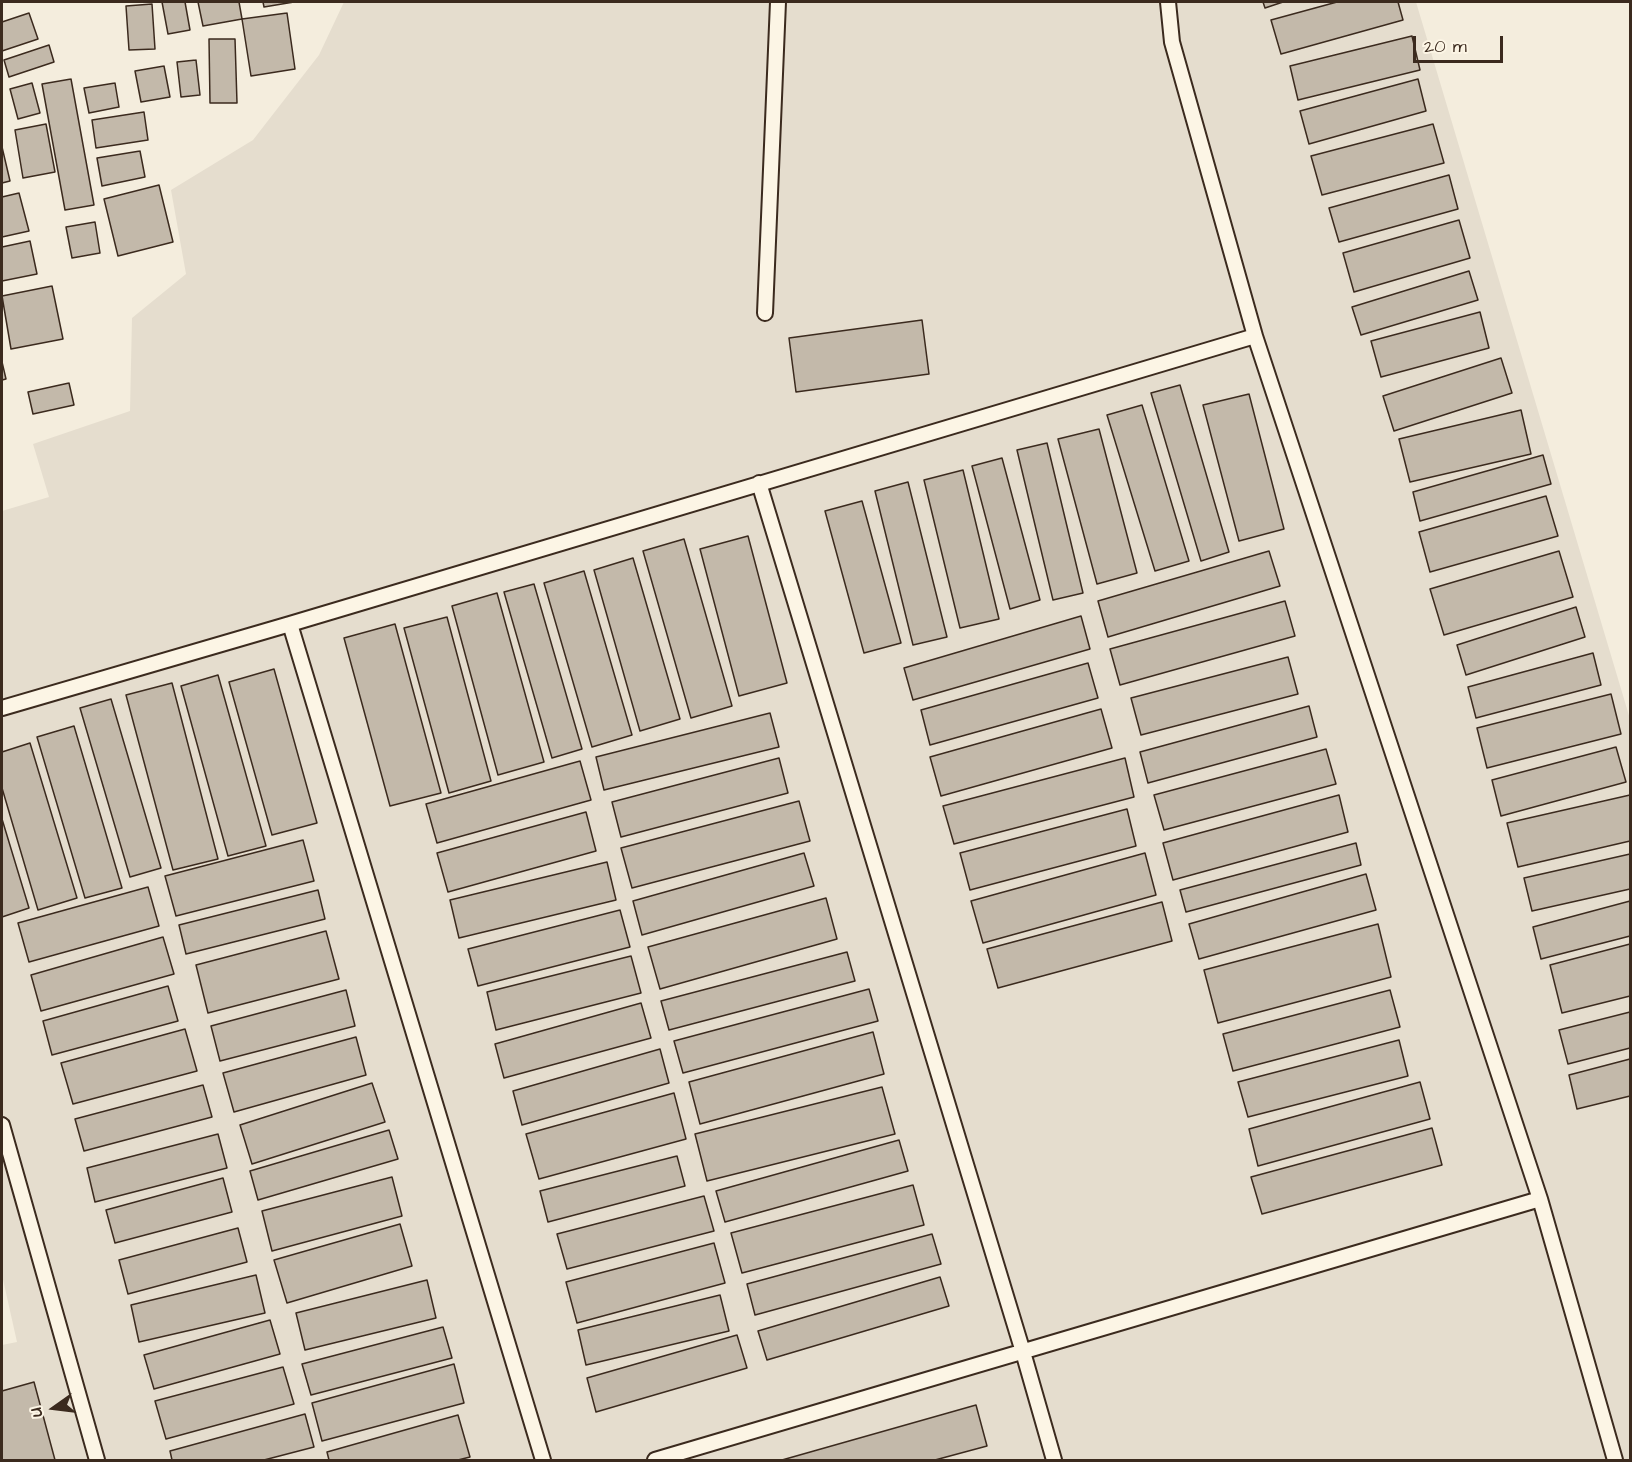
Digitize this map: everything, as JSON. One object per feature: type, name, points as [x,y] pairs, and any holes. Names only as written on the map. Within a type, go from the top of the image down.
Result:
[{"type":"lane","points":[[765,313],[778,2]]},
{"type":"lane","points":[[1168,2],[1172,42],[1255,336],[1540,1199],[1615,1461]]},
{"type":"lane","points":[[2,708],[1255,336]]},
{"type":"lane","points":[[759,483],[1054,1461]]},
{"type":"lane","points":[[290,624],[543,1461]]},
{"type":"lane","points":[[2,1125],[97,1461]]},
{"type":"lane","points":[[655,1461],[1540,1199]]},
{"type":"shaded area","points":[[344,2],[1416,2],[1630,719],[1630,1460],[2,1460],[2,1345],[17,1342],[2,1275],[2,511],[49,497],[33,444],[130,411],[132,318],[186,274],[171,190],[253,140],[319,55]]},
{"type":"building","points":[[162,2],[185,2],[190,30],[168,34]]},
{"type":"building","points":[[198,2],[239,2],[242,19],[203,26]]},
{"type":"building","points":[[263,2],[294,2],[264,7]]},
{"type":"building","points":[[1263,2],[1283,2],[1265,8]]},
{"type":"building","points":[[1337,2],[1398,2],[1403,20],[1281,54],[1271,20]]},
{"type":"building","points":[[152,4],[155,49],[129,50],[126,6]]},
{"type":"building","points":[[29,13],[38,39],[2,51],[2,22]]},
{"type":"building","points":[[287,13],[295,69],[251,76],[242,19]]},
{"type":"building","points":[[1412,36],[1420,70],[1298,100],[1290,66]]},
{"type":"building","points":[[209,39],[235,39],[237,103],[210,103]]},
{"type":"building","points":[[49,45],[54,62],[9,77],[4,60]]},
{"type":"building","points":[[196,60],[200,95],[181,97],[177,62]]},
{"type":"building","points":[[164,66],[170,97],[141,102],[135,71]]},
{"type":"building","points":[[71,79],[94,205],[65,210],[42,84]]},
{"type":"building","points":[[1418,79],[1426,111],[1309,144],[1300,111]]},
{"type":"building","points":[[32,83],[40,113],[18,119],[10,89]]},
{"type":"building","points":[[115,83],[119,107],[89,113],[84,88]]},
{"type":"building","points":[[144,112],[148,140],[96,148],[92,120]]},
{"type":"building","points":[[46,124],[55,172],[23,178],[15,130]]},
{"type":"building","points":[[1433,124],[1444,163],[1322,195],[1311,156]]},
{"type":"building","points":[[2,147],[10,181],[2,183]]},
{"type":"building","points":[[140,151],[145,177],[102,186],[97,158]]},
{"type":"building","points":[[1449,175],[1458,209],[1339,242],[1329,208]]},
{"type":"building","points":[[159,185],[173,242],[118,256],[104,199]]},
{"type":"building","points":[[19,193],[29,231],[2,237],[2,197]]},
{"type":"building","points":[[1459,220],[1470,258],[1354,292],[1343,253]]},
{"type":"building","points":[[95,222],[100,253],[72,258],[66,227]]},
{"type":"building","points":[[30,241],[37,274],[2,281],[2,247]]},
{"type":"building","points":[[1469,271],[1478,300],[1361,335],[1352,307]]},
{"type":"building","points":[[52,286],[63,339],[11,349],[2,296]]},
{"type":"building","points":[[1480,312],[1489,348],[1381,377],[1371,341]]},
{"type":"building","points":[[922,320],[929,374],[796,392],[789,338]]},
{"type":"building","points":[[1501,358],[1512,393],[1394,431],[1383,396]]},
{"type":"building","points":[[2,362],[6,379],[2,380]]},
{"type":"building","points":[[69,383],[74,405],[33,414],[28,392]]},
{"type":"building","points":[[1180,385],[1229,552],[1201,561],[1151,393]]},
{"type":"building","points":[[1249,394],[1284,529],[1239,541],[1203,405]]},
{"type":"building","points":[[1142,405],[1189,561],[1155,571],[1107,415]]},
{"type":"building","points":[[1521,410],[1531,454],[1410,482],[1399,439]]},
{"type":"building","points":[[1099,429],[1137,573],[1097,584],[1058,439]]},
{"type":"building","points":[[1047,443],[1083,593],[1053,600],[1017,450]]},
{"type":"building","points":[[1543,455],[1551,484],[1420,521],[1413,492]]},
{"type":"building","points":[[1002,458],[1040,600],[1010,609],[972,466]]},
{"type":"building","points":[[963,470],[999,619],[960,628],[924,480]]},
{"type":"building","points":[[908,482],[947,637],[913,645],[875,491]]},
{"type":"building","points":[[1546,496],[1558,536],[1430,572],[1419,532]]},
{"type":"building","points":[[862,501],[901,643],[864,653],[825,511]]},
{"type":"building","points":[[748,536],[787,683],[739,696],[700,549]]},
{"type":"building","points":[[684,539],[732,706],[691,718],[643,551]]},
{"type":"building","points":[[1269,551],[1280,586],[1108,637],[1098,601]]},
{"type":"building","points":[[1559,551],[1573,597],[1444,635],[1430,589]]},
{"type":"building","points":[[633,558],[680,719],[640,731],[594,570]]},
{"type":"building","points":[[584,571],[632,735],[592,747],[544,583]]},
{"type":"building","points":[[534,584],[582,749],[552,758],[504,592]]},
{"type":"building","points":[[497,593],[544,762],[498,775],[452,606]]},
{"type":"building","points":[[1285,601],[1295,636],[1120,685],[1110,649]]},
{"type":"building","points":[[1576,607],[1585,637],[1466,675],[1457,645]]},
{"type":"building","points":[[1081,616],[1090,649],[913,700],[904,668]]},
{"type":"building","points":[[447,617],[491,781],[449,793],[404,628]]},
{"type":"building","points":[[395,624],[441,793],[390,806],[344,638]]},
{"type":"building","points":[[1593,653],[1601,685],[1476,718],[1468,687]]},
{"type":"building","points":[[1288,657],[1298,694],[1141,735],[1131,698]]},
{"type":"building","points":[[1088,663],[1098,698],[930,745],[921,710]]},
{"type":"building","points":[[274,669],[317,823],[272,835],[229,682]]},
{"type":"building","points":[[218,675],[266,846],[228,856],[181,686]]},
{"type":"building","points":[[172,683],[218,859],[173,870],[126,695]]},
{"type":"building","points":[[1611,694],[1621,734],[1487,768],[1477,728]]},
{"type":"building","points":[[111,699],[161,868],[130,877],[80,708]]},
{"type":"building","points":[[1309,706],[1317,737],[1148,783],[1140,752]]},
{"type":"building","points":[[1101,709],[1112,748],[941,796],[930,757]]},
{"type":"building","points":[[770,713],[779,747],[604,790],[596,757]]},
{"type":"building","points":[[74,726],[122,888],[85,898],[37,737]]},
{"type":"building","points":[[30,743],[77,898],[38,910],[2,788],[2,752]]},
{"type":"building","points":[[1616,747],[1626,782],[1501,816],[1492,780]]},
{"type":"building","points":[[1326,749],[1336,784],[1164,830],[1154,795]]},
{"type":"building","points":[[779,758],[788,793],[621,837],[612,802]]},
{"type":"building","points":[[1125,758],[1134,797],[954,844],[943,806]]},
{"type":"building","points":[[580,761],[591,800],[437,843],[426,804]]},
{"type":"building","points":[[1339,795],[1348,832],[1173,880],[1163,843]]},
{"type":"building","points":[[1630,795],[1630,841],[1518,867],[1507,823]]},
{"type":"building","points":[[799,801],[810,841],[632,888],[621,848]]},
{"type":"building","points":[[1127,809],[1136,846],[970,890],[960,853]]},
{"type":"building","points":[[586,812],[596,851],[448,892],[437,853]]},
{"type":"building","points":[[2,819],[29,908],[2,917]]},
{"type":"building","points":[[303,840],[314,881],[176,916],[165,876]]},
{"type":"building","points":[[1356,843],[1361,865],[1186,912],[1180,890]]},
{"type":"building","points":[[804,853],[814,886],[642,935],[633,901]]},
{"type":"building","points":[[1145,853],[1156,895],[983,943],[971,901]]},
{"type":"building","points":[[1630,854],[1630,889],[1532,911],[1524,878]]},
{"type":"building","points":[[607,862],[616,900],[459,938],[450,900]]},
{"type":"building","points":[[1366,874],[1376,910],[1199,959],[1189,924]]},
{"type":"building","points":[[148,887],[159,926],[29,962],[18,923]]},
{"type":"building","points":[[318,890],[325,919],[186,954],[179,925]]},
{"type":"building","points":[[826,898],[837,939],[660,989],[648,947]]},
{"type":"building","points":[[1630,901],[1630,936],[1541,959],[1533,927]]},
{"type":"building","points":[[1162,902],[1172,941],[998,988],[987,949]]},
{"type":"building","points":[[620,910],[630,947],[478,986],[468,949]]},
{"type":"building","points":[[1378,924],[1391,977],[1218,1023],[1204,970]]},
{"type":"building","points":[[326,931],[339,979],[208,1013],[196,965]]},
{"type":"building","points":[[163,937],[174,974],[41,1011],[31,975]]},
{"type":"building","points":[[1630,944],[1630,996],[1562,1013],[1550,965]]},
{"type":"building","points":[[847,952],[855,981],[669,1030],[661,1001]]},
{"type":"building","points":[[631,956],[641,993],[496,1030],[487,992]]},
{"type":"building","points":[[168,986],[178,1021],[52,1055],[43,1021]]},
{"type":"building","points":[[869,989],[878,1021],[683,1073],[674,1041]]},
{"type":"building","points":[[346,990],[355,1026],[220,1061],[211,1026]]},
{"type":"building","points":[[1390,990],[1400,1027],[1233,1071],[1223,1034]]},
{"type":"building","points":[[641,1003],[651,1038],[504,1078],[495,1044]]},
{"type":"building","points":[[1630,1012],[1630,1048],[1568,1064],[1559,1030]]},
{"type":"building","points":[[185,1029],[197,1071],[73,1104],[61,1063]]},
{"type":"building","points":[[873,1032],[884,1074],[700,1124],[689,1082]]},
{"type":"building","points":[[356,1037],[366,1075],[234,1112],[223,1073]]},
{"type":"building","points":[[1399,1040],[1408,1076],[1248,1117],[1238,1082]]},
{"type":"building","points":[[660,1049],[669,1083],[522,1125],[513,1091]]},
{"type":"building","points":[[1630,1059],[1630,1096],[1577,1109],[1569,1075]]},
{"type":"building","points":[[1420,1082],[1430,1119],[1258,1166],[1249,1129]]},
{"type":"building","points":[[372,1083],[385,1122],[252,1164],[240,1125]]},
{"type":"building","points":[[203,1085],[212,1117],[84,1151],[75,1119]]},
{"type":"building","points":[[882,1087],[895,1134],[707,1181],[695,1134]]},
{"type":"building","points":[[674,1093],[686,1139],[539,1179],[526,1134]]},
{"type":"building","points":[[1432,1128],[1442,1165],[1262,1214],[1251,1177]]},
{"type":"building","points":[[389,1130],[398,1159],[258,1200],[250,1171]]},
{"type":"building","points":[[218,1134],[227,1168],[95,1202],[87,1168]]},
{"type":"building","points":[[899,1140],[908,1171],[725,1222],[716,1191]]},
{"type":"building","points":[[677,1156],[685,1186],[548,1222],[540,1191]]},
{"type":"building","points":[[392,1177],[402,1216],[272,1251],[262,1211]]},
{"type":"building","points":[[223,1178],[232,1212],[115,1243],[106,1210]]},
{"type":"building","points":[[913,1185],[924,1225],[742,1273],[731,1233]]},
{"type":"building","points":[[704,1196],[714,1231],[567,1269],[557,1234]]},
{"type":"building","points":[[400,1224],[412,1266],[287,1303],[274,1260]]},
{"type":"building","points":[[238,1228],[247,1262],[128,1294],[119,1260]]},
{"type":"building","points":[[932,1234],[941,1264],[755,1315],[747,1284]]},
{"type":"building","points":[[714,1243],[725,1283],[577,1323],[566,1282]]},
{"type":"building","points":[[256,1275],[265,1313],[139,1342],[131,1305]]},
{"type":"building","points":[[940,1277],[949,1306],[767,1360],[758,1331]]},
{"type":"building","points":[[427,1280],[436,1318],[305,1350],[296,1313]]},
{"type":"building","points":[[720,1295],[729,1331],[586,1365],[578,1330]]},
{"type":"building","points":[[270,1320],[280,1354],[154,1389],[144,1355]]},
{"type":"building","points":[[443,1327],[452,1358],[311,1395],[302,1364]]},
{"type":"building","points":[[737,1335],[747,1368],[596,1412],[587,1378]]},
{"type":"building","points":[[454,1364],[464,1403],[322,1441],[312,1403]]},
{"type":"building","points":[[283,1367],[294,1404],[166,1439],[155,1401]]},
{"type":"building","points":[[34,1382],[55,1460],[2,1460],[2,1391]]},
{"type":"building","points":[[976,1405],[987,1446],[935,1460],[782,1460]]},
{"type":"building","points":[[305,1414],[314,1447],[264,1460],[172,1460],[170,1451]]},
{"type":"building","points":[[458,1415],[470,1457],[458,1460],[329,1460],[327,1452]]}]
